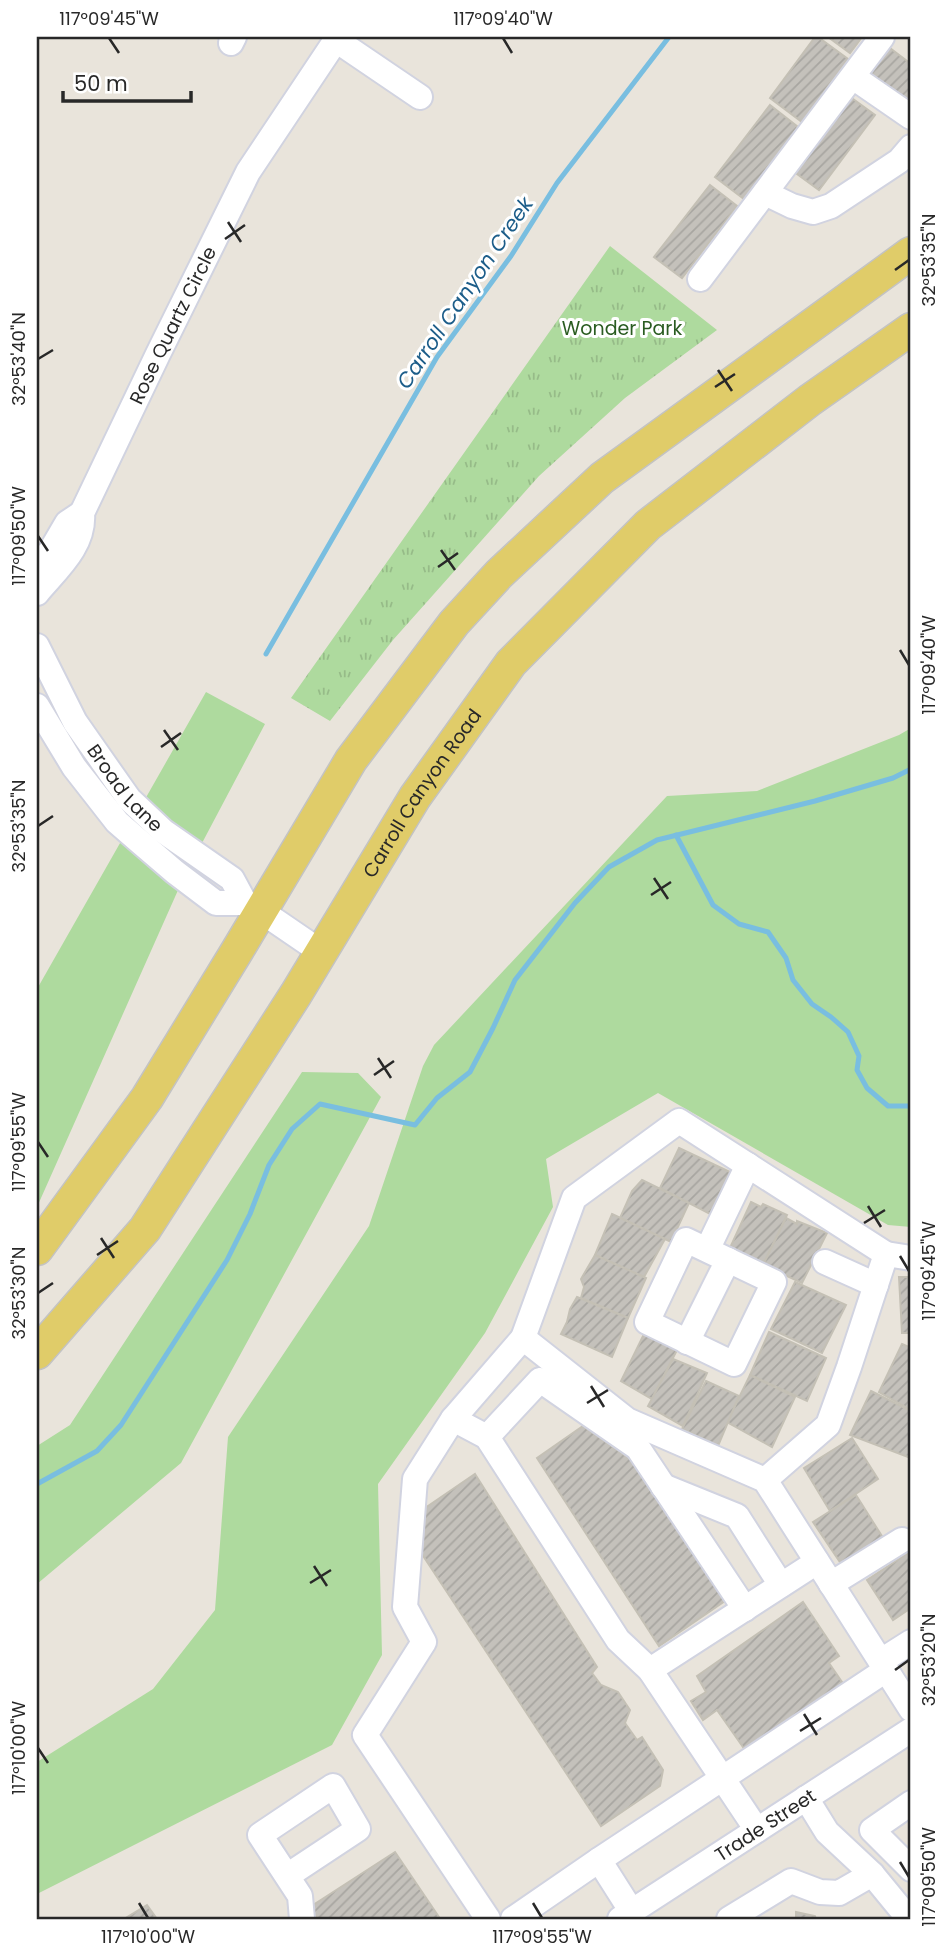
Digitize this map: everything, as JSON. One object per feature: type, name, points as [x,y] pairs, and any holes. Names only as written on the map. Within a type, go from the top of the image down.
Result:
[{"type":"main road","points":[[37,1249],[147,1098],[253,907],[351,760],[454,623],[499,574],[602,478],[911,253]]},
{"type":"main road","name":"Carroll Canyon Road","points":[[37,1353],[145,1229],[321,952],[415,797],[510,663],[648,525],[810,400],[911,328]]},
{"type":"street","points":[[700,279],[883,37]]},
{"type":"street","points":[[337,39],[420,97]]},
{"type":"street","name":"Rose Quartz Circle","points":[[37,593],[72,551],[83,526],[82,513],[248,172],[337,39]]},
{"type":"street","points":[[853,77],[911,117]]},
{"type":"street","points":[[765,193],[792,206],[813,212],[831,206],[899,161],[911,147]]},
{"type":"street","name":"Rose Quartz Circle","points":[[37,564],[50,552],[67,523],[82,513]]},
{"type":"street","name":"Broad Lane","points":[[37,646],[75,722],[129,799],[163,831],[232,879],[253,907],[321,952]]},
{"type":"street","name":"Broad Lane","points":[[37,706],[74,767],[117,822],[216,903],[253,907]]},
{"type":"street","points":[[488,1919],[365,1735],[424,1642],[405,1607],[415,1479],[453,1419],[523,1338],[574,1198],[678,1121],[886,1254],[911,1258]]},
{"type":"street","points":[[687,1342],[748,1165]]},
{"type":"street","points":[[687,1240],[718,1255],[774,1282],[734,1364],[647,1322],[687,1240]]},
{"type":"street","points":[[765,1480],[828,1425],[886,1254]]},
{"type":"street","points":[[825,1262],[876,1285]]},
{"type":"street","points":[[523,1338],[628,1420],[765,1480],[911,1709]]},
{"type":"street","points":[[487,1437],[540,1380],[638,1448],[745,1609]]},
{"type":"street","points":[[453,1419],[487,1437],[618,1640],[650,1671],[757,1830]]},
{"type":"street","points":[[663,1486],[737,1516],[781,1585]]},
{"type":"street","points":[[831,1584],[902,1540]]},
{"type":"street","points":[[650,1671],[817,1562]]},
{"type":"street","points":[[513,1919],[883,1666],[911,1642]]},
{"type":"street","name":"Trade Street","points":[[626,1915],[911,1730]]},
{"type":"street","points":[[806,1798],[827,1832],[872,1874],[909,1919]]},
{"type":"street","points":[[911,1803],[872,1830],[911,1869]]},
{"type":"street","points":[[599,1860],[626,1915]]},
{"type":"street","points":[[729,1919],[791,1881],[820,1892],[838,1894],[872,1874]]},
{"type":"street","points":[[287,1876],[300,1896],[302,1919]]},
{"type":"green space","name":"Wonder Park","points":[[610,246],[717,330],[625,398],[539,476],[393,640],[330,721],[291,698]]},
{"type":"green space","points":[[206,692],[265,724],[183,879],[37,1207],[37,989]]},
{"type":"green space","points":[[911,728],[911,1227],[888,1225],[658,1093],[546,1159],[553,1207],[485,1333],[378,1484],[382,1655],[332,1745],[37,1894],[37,1762],[153,1689],[215,1610],[228,1437],[369,1226],[423,1066],[434,1045],[667,796],[757,791]]},
{"type":"green space","points":[[302,1072],[358,1073],[381,1097],[181,1463],[37,1584],[37,1446],[70,1425]]},
{"type":"building","points":[[815,37],[848,59],[802,122],[770,98]]},
{"type":"building","points":[[828,37],[862,37],[850,53]]},
{"type":"building","points":[[886,45],[911,64],[911,109],[864,73]]},
{"type":"building","points":[[849,96],[875,115],[819,190],[793,171]]},
{"type":"building","points":[[770,105],[798,127],[744,199],[715,177]]},
{"type":"building","points":[[710,185],[737,206],[682,278],[654,257]]},
{"type":"building","points":[[679,1148],[730,1172],[710,1214],[660,1188]]},
{"type":"building","points":[[642,1180],[689,1203],[671,1242],[620,1218],[632,1191]]},
{"type":"building","points":[[751,1202],[761,1207],[763,1204],[787,1215],[763,1265],[729,1250]]},
{"type":"building","points":[[612,1214],[665,1239],[644,1277],[595,1255]]},
{"type":"building","points":[[786,1218],[827,1233],[802,1283],[763,1265]]},
{"type":"building","points":[[595,1255],[646,1278],[628,1318],[581,1298],[584,1287],[581,1279]]},
{"type":"building","points":[[899,1277],[911,1277],[911,1333],[902,1333]]},
{"type":"building","points":[[795,1282],[846,1305],[822,1353],[771,1329]]},
{"type":"building","points":[[577,1297],[628,1318],[612,1357],[561,1334]]},
{"type":"building","points":[[769,1332],[826,1358],[807,1401],[750,1375]]},
{"type":"building","points":[[644,1334],[678,1348],[652,1399],[621,1381]]},
{"type":"building","points":[[902,1344],[911,1348],[911,1410],[879,1392]]},
{"type":"building","points":[[673,1359],[707,1373],[683,1426],[648,1406]]},
{"type":"building","points":[[750,1375],[795,1397],[772,1447],[727,1422]]},
{"type":"building","points":[[706,1381],[739,1396],[718,1446],[682,1429]]},
{"type":"building","points":[[871,1391],[911,1411],[911,1450],[908,1457],[850,1435]]},
{"type":"building","points":[[583,1426],[633,1461],[725,1601],[659,1646],[537,1458]]},
{"type":"building","points":[[852,1438],[878,1479],[830,1511],[804,1468]]},
{"type":"building","points":[[475,1474],[597,1667],[592,1673],[601,1685],[618,1692],[630,1710],[625,1723],[637,1740],[642,1737],[663,1770],[660,1786],[601,1826],[416,1545],[425,1508]]},
{"type":"building","points":[[856,1495],[885,1541],[844,1568],[813,1522]]},
{"type":"building","points":[[911,1551],[911,1608],[893,1620],[867,1580]]},
{"type":"building","points":[[803,1602],[839,1656],[829,1663],[844,1685],[745,1750],[717,1710],[703,1720],[691,1701],[706,1692],[697,1676]]},
{"type":"building","points":[[395,1852],[439,1917],[318,1919],[310,1907]]},
{"type":"building","points":[[147,1905],[157,1919],[124,1919]]},
{"type":"building","points":[[796,1912],[815,1916],[816,1919],[796,1919]]},
{"type":"waterway","name":"Carroll Canyon Creek","points":[[266,654],[437,357],[511,256],[557,183],[669,37]]},
{"type":"waterway","points":[[37,1484],[97,1451],[121,1425],[227,1260],[250,1214],[269,1165],[292,1129],[320,1104],[415,1125],[437,1098],[470,1072],[515,980],[575,903],[609,867],[657,840],[815,801],[893,778],[911,769]]},
{"type":"waterway","points":[[676,835],[713,905],[739,924],[768,932],[786,958],[793,980],[812,1004],[848,1032],[859,1056],[857,1070],[867,1088],[888,1106],[911,1106]]}]
